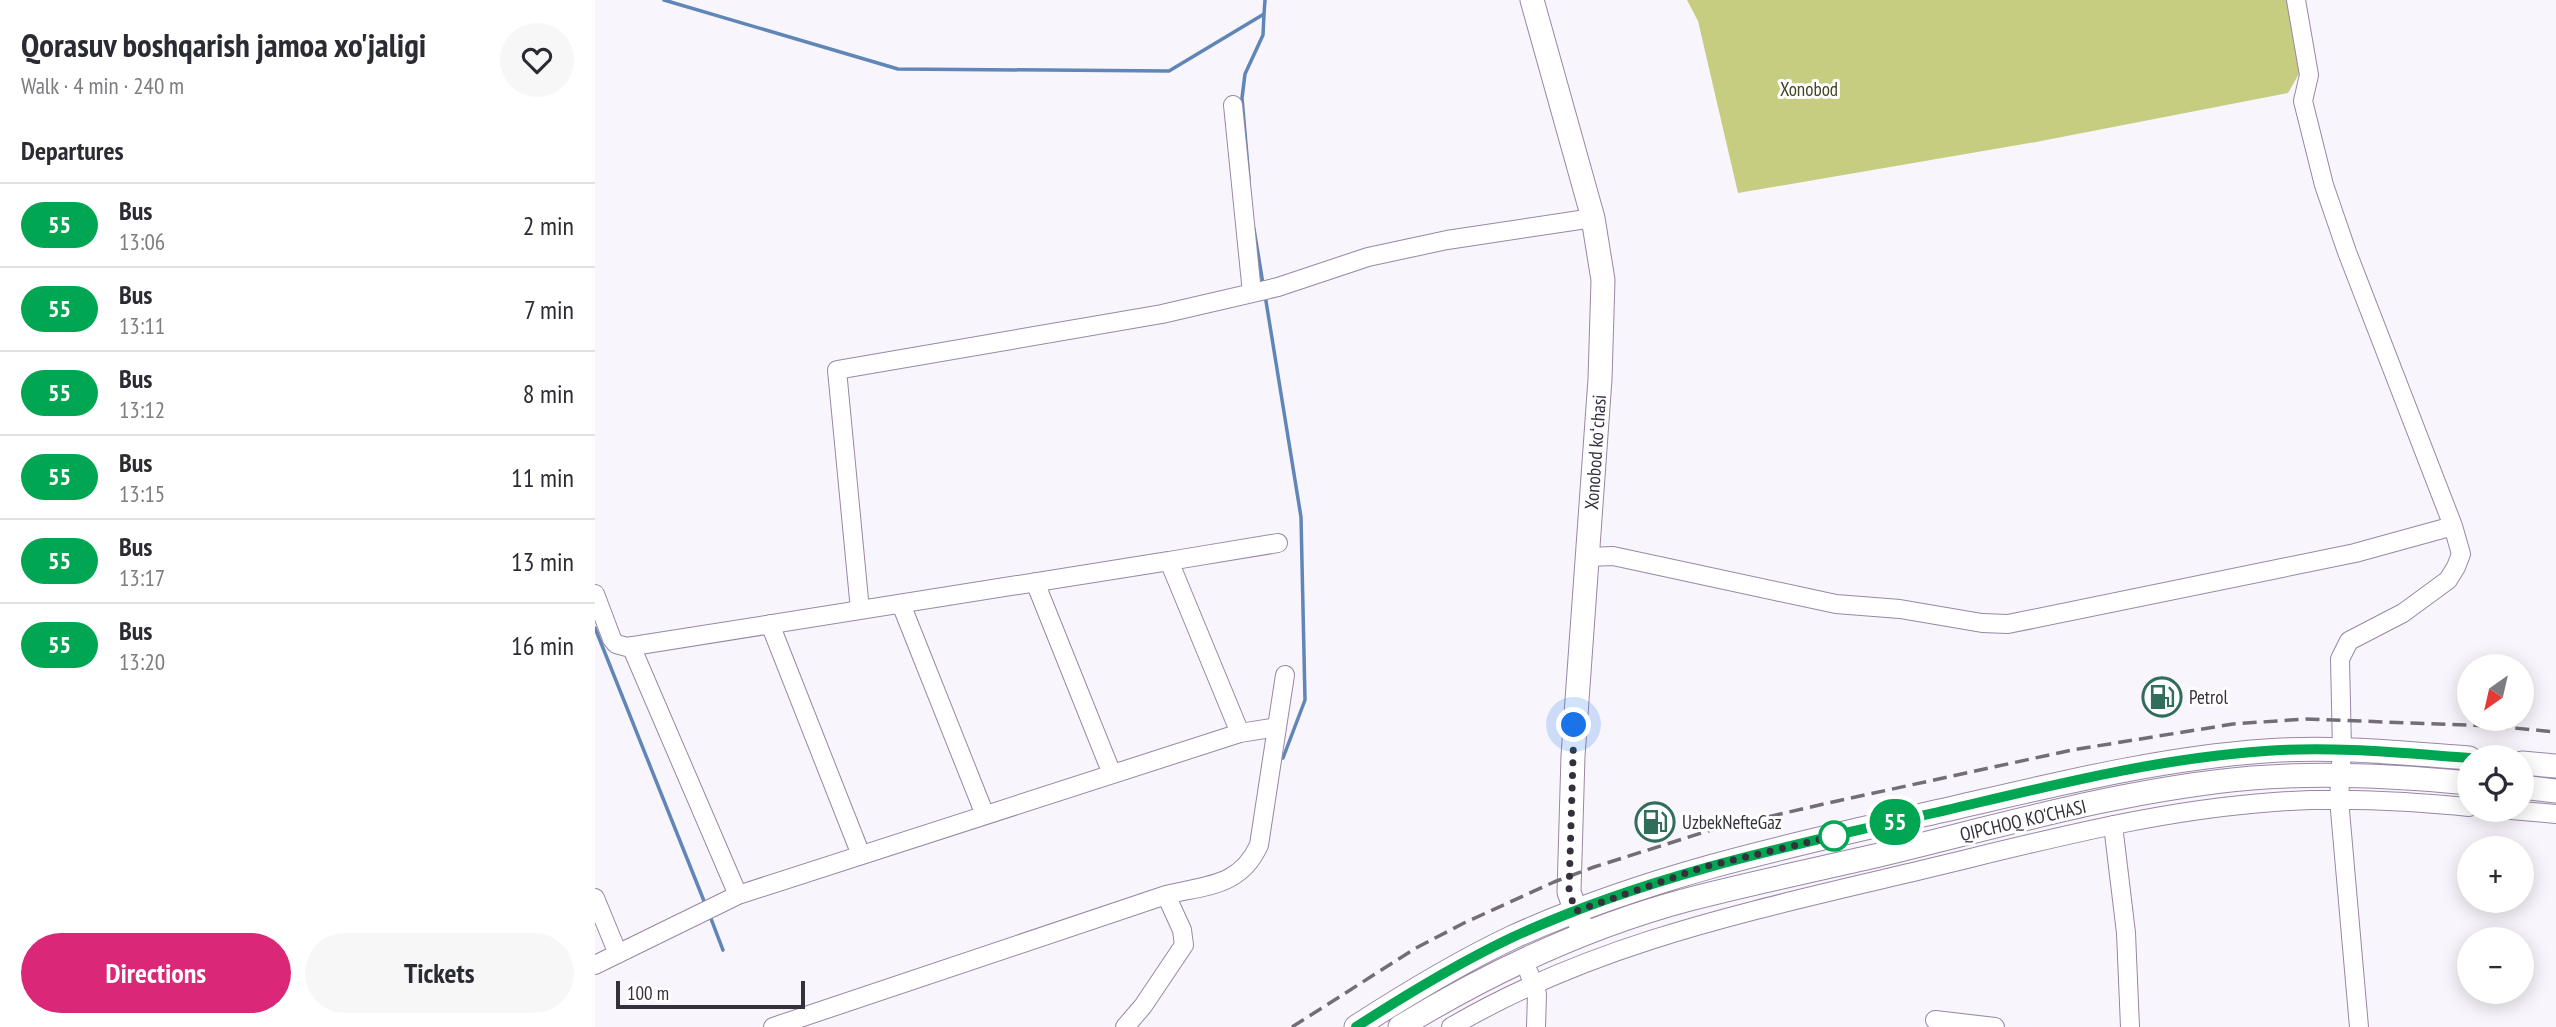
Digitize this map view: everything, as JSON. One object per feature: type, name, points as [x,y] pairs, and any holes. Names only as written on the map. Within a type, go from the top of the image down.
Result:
[{"type":"main road","name":"Xonobod koʻchasi","points":[[1532,0],[1593,218],[1601,256],[1604,302],[1573,769],[1569,892],[1584,935]]},
{"type":"main road","name":"QIPCHOQ KO'CHASI","points":[[1356,1027],[1427,982],[1514,937],[1576,911],[1704,867],[2091,777],[2231,754],[2342,749],[2457,757]]},
{"type":"main road","points":[[2534,764],[2556,766]]},
{"type":"main road","name":"QIPCHOQ KO'CHASI","points":[[1400,1027],[1482,979],[1524,960],[1584,935],[1690,899],[2108,800],[2215,782],[2340,774],[2457,782]]},
{"type":"main road","points":[[2534,789],[2556,791]]},
{"type":"main road","points":[[1514,937],[1524,960]]},
{"type":"street","points":[[2296,0],[2309,75],[2303,101],[2324,185],[2347,252],[2453,526],[2461,554],[2448,580],[2403,612],[2349,641],[2340,659],[2342,749],[2339,799],[2359,1027]]},
{"type":"street","points":[[1233,105],[1252,293]]},
{"type":"street","points":[[860,610],[837,370],[1162,314],[1278,287],[1369,257],[1447,240],[1593,218]]},
{"type":"street","points":[[1588,557],[1613,556],[1836,604],[1900,609],[1982,623],[2007,624],[2355,553],[2453,526]]},
{"type":"street","points":[[595,594],[612,639],[621,647],[1279,543]]},
{"type":"street","points":[[1169,561],[1240,733]]},
{"type":"street","points":[[1035,582],[1112,774]]},
{"type":"street","points":[[901,604],[985,815]]},
{"type":"street","points":[[770,624],[861,855]]},
{"type":"street","points":[[631,646],[738,895]]},
{"type":"street","points":[[773,1027],[1165,895],[1224,881],[1243,871],[1259,845],[1285,675]]},
{"type":"street","points":[[595,965],[738,895],[1240,733],[1277,727]]},
{"type":"street","points":[[1451,1027],[1533,984],[1625,947],[1727,916],[2113,825],[2241,805],[2339,799],[2457,806]]},
{"type":"street","points":[[2534,812],[2556,814]]},
{"type":"street","points":[[2113,825],[2126,933],[2130,1027]]},
{"type":"street","points":[[1125,1027],[1143,1006],[1184,945],[1182,930],[1165,895]]},
{"type":"street","points":[[595,898],[618,954]]},
{"type":"street","points":[[1524,960],[1537,994],[1536,1027]]},
{"type":"street","points":[[1935,1020],[1995,1027]]},
{"type":"green space","name":"Xonobod","points":[[1687,0],[2288,0],[2300,72],[2288,93],[2036,142],[1738,193],[1698,21]]},
{"type":"waterway","points":[[664,0],[898,69],[1169,71],[1264,14],[1265,0]]},
{"type":"waterway","points":[[1249,180],[1242,98],[1245,74],[1263,35],[1264,14]]},
{"type":"waterway","points":[[1254,229],[1263,284]]},
{"type":"waterway","points":[[1265,295],[1301,517],[1305,700],[1283,758]]},
{"type":"waterway","points":[[595,628],[706,906]]},
{"type":"waterway","points":[[710,916],[723,950]]},
{"type":"railway","points":[[1292,1027],[1416,948],[1464,923],[1554,882],[1711,830],[2072,750],[2233,724],[2305,719],[2493,726],[2556,732]]},
{"type":"bus line","name":"55","points":[[1356,1027],[1427,982],[1514,937],[1606,899],[1704,867],[2091,777],[2196,759],[2301,749],[2363,749],[2457,757]]},
{"type":"place","name":"Petrol","points":[[2162,697]]},
{"type":"place","name":"UzbekNefteGaz","points":[[1655,822]]},
{"type":"route","points":[[1574,725],[1569,892],[1576,911],[1704,867],[1834,836]]}]
